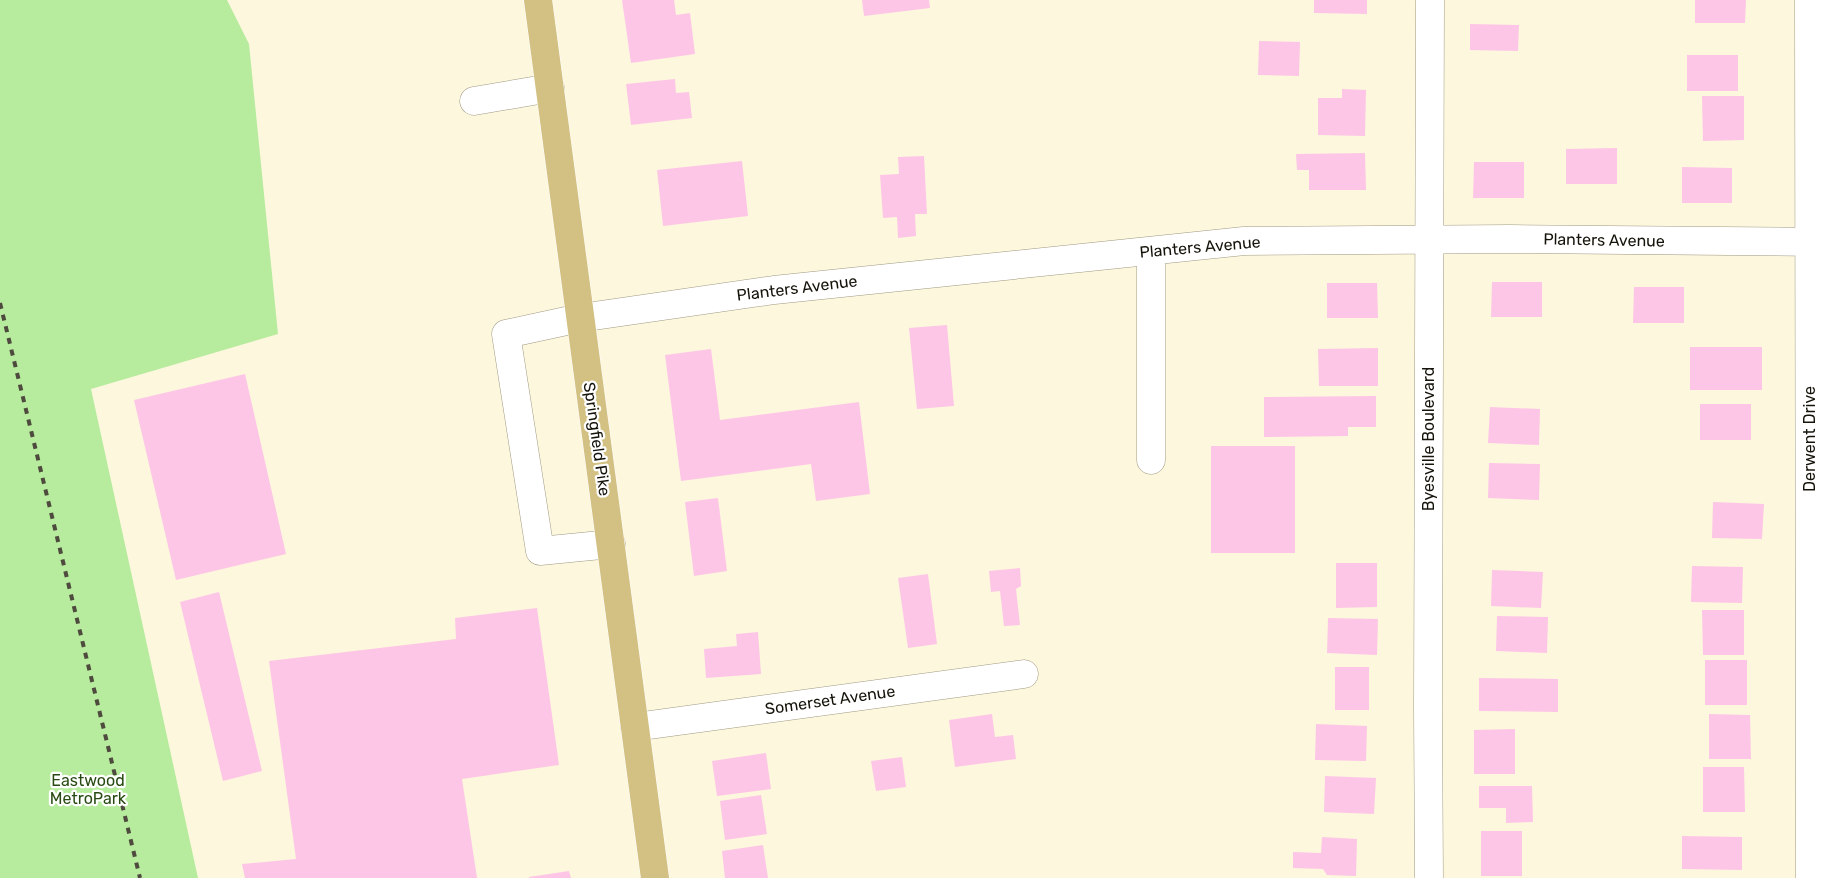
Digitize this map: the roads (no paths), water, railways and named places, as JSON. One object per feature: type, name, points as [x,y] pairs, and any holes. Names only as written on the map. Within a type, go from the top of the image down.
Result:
[{"type":"main road","name":"Springfield Pike","points":[[538,0],[655,878]]},
{"type":"street","name":"Byesville Boulevard","points":[[1429,878],[1430,0]]},
{"type":"street","name":"Derwent Drive","points":[[1809,0],[1817,243],[1808,469],[1810,878]]},
{"type":"street","points":[[474,101],[550,88]]},
{"type":"street","name":"Planters Avenue","points":[[611,544],[540,551],[506,334],[580,318],[774,290],[1244,241],[1511,239],[1817,243]]},
{"type":"street","points":[[1151,251],[1151,460]]},
{"type":"street","name":"Somerset Avenue","points":[[635,727],[1024,674]]},
{"type":"railway","points":[[0,303],[140,878]]},
{"type":"park label","name":"Eastwood MetroPark","points":[[88,789]]}]
